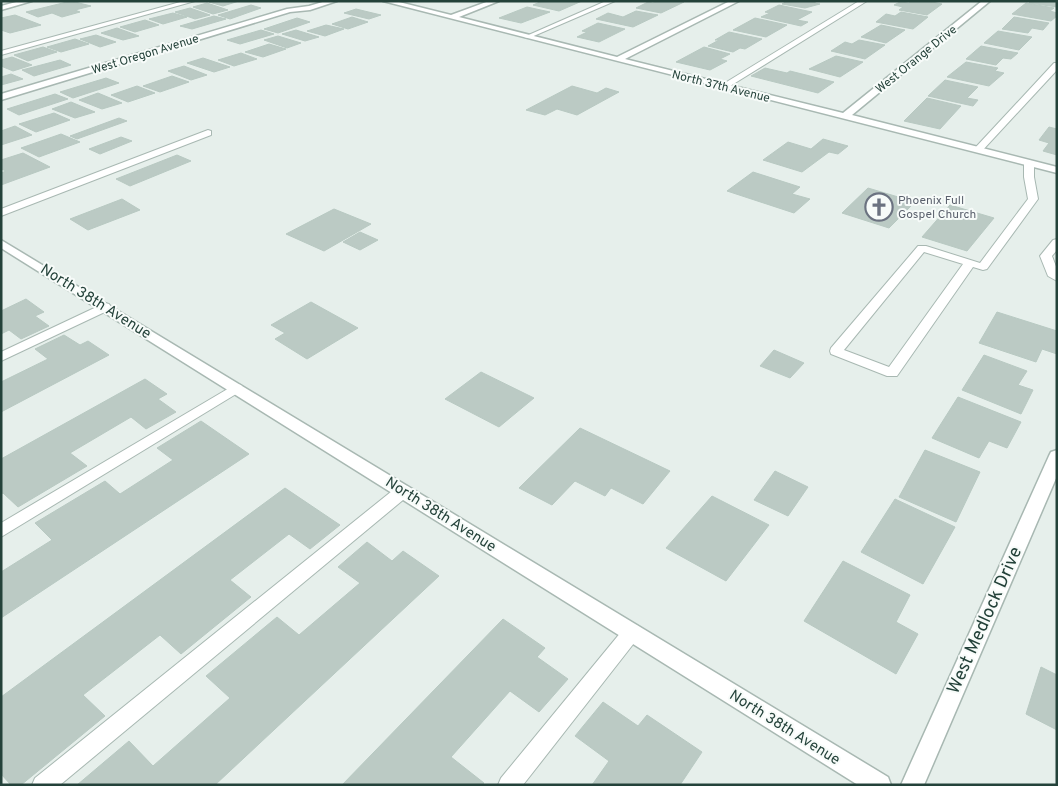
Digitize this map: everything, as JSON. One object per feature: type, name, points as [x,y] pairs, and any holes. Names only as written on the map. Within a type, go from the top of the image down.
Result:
[{"type":"street","points":[[1,8],[29,1]]},
{"type":"street","name":"West Oregon Avenue","points":[[1,97],[289,10],[311,1]]},
{"type":"street","name":"West Oregon Avenue","points":[[289,10],[310,8],[334,1]]},
{"type":"street","name":"North 37th Avenue","points":[[386,1],[1057,170]]},
{"type":"street","points":[[451,18],[496,1]]},
{"type":"street","points":[[617,60],[736,1]]},
{"type":"street","name":"West Orange Drive","points":[[844,117],[987,1]]},
{"type":"street","name":"North 38th Avenue","points":[[1,243],[880,785]]},
{"type":"street","name":"West Medlock Drive","points":[[912,785],[1057,456]]},
{"type":"lane","points":[[1,52],[192,1]]},
{"type":"lane","points":[[527,37],[612,1]]},
{"type":"lane","points":[[724,86],[864,1]]},
{"type":"lane","points":[[978,150],[1057,65]]},
{"type":"lane","points":[[1,214],[208,133]]},
{"type":"lane","points":[[970,263],[892,373],[836,351],[922,248],[983,267],[1033,199],[1029,177],[1029,163]]},
{"type":"lane","points":[[1057,242],[1046,256],[1054,276],[1057,278]]},
{"type":"lane","points":[[1,357],[105,307]]},
{"type":"lane","points":[[1,532],[236,388]]},
{"type":"lane","points":[[43,785],[403,491]]},
{"type":"lane","points":[[509,785],[632,632]]},
{"type":"building","points":[[71,1],[91,6],[75,10],[80,12],[62,17],[52,13],[38,17],[26,12]]},
{"type":"building","points":[[239,1],[223,6],[209,2]]},
{"type":"building","points":[[542,1],[582,1],[559,11],[533,5]]},
{"type":"building","points":[[657,1],[684,2],[661,13],[636,8],[648,2],[653,3]]},
{"type":"building","points":[[787,1],[817,1],[814,3],[820,4],[805,8],[782,4]]},
{"type":"building","points":[[912,1],[942,4],[927,15],[899,10],[903,7],[894,5],[900,2],[909,3]]},
{"type":"building","points":[[1031,1],[1057,1],[1057,7],[1029,3]]},
{"type":"building","points":[[207,3],[228,10],[213,14],[193,7]]},
{"type":"building","points":[[1026,3],[1054,8],[1050,11],[1057,13],[1057,16],[1051,21],[1012,14]]},
{"type":"building","points":[[251,5],[261,8],[230,19],[218,15]]},
{"type":"building","points":[[779,5],[812,12],[797,20],[808,22],[801,26],[761,17],[770,13],[765,12]]},
{"type":"building","points":[[527,7],[550,12],[521,23],[499,18]]},
{"type":"building","points":[[190,8],[210,15],[195,19],[175,12]]},
{"type":"building","points":[[356,9],[381,15],[369,19],[344,13]]},
{"type":"building","points":[[636,11],[658,15],[633,27],[596,19],[608,13],[623,17]]},
{"type":"building","points":[[901,12],[928,17],[913,29],[876,22],[886,14],[895,16]]},
{"type":"building","points":[[173,13],[187,17],[163,24],[149,19]]},
{"type":"building","points":[[15,15],[41,25],[10,33],[1,30],[1,18]]},
{"type":"building","points":[[214,16],[226,19],[192,29],[180,26]]},
{"type":"building","points":[[352,17],[368,22],[348,29],[332,24]]},
{"type":"building","points":[[1014,17],[1049,23],[1043,30],[1032,28],[1028,33],[1002,29]]},
{"type":"building","points":[[297,18],[310,22],[278,33],[264,29]]},
{"type":"building","points":[[755,18],[787,25],[766,37],[733,30]]},
{"type":"building","points":[[145,20],[159,25],[135,32],[120,27]]},
{"type":"building","points":[[598,23],[625,29],[599,42],[577,37],[587,32],[582,31]]},
{"type":"building","points":[[326,25],[344,29],[325,36],[307,31]]},
{"type":"building","points":[[881,25],[905,30],[886,43],[861,37]]},
{"type":"building","points":[[117,28],[139,36],[123,40],[101,33]]},
{"type":"building","points":[[261,30],[274,34],[240,44],[227,40]]},
{"type":"building","points":[[296,30],[319,37],[305,41],[282,34]]},
{"type":"building","points":[[998,31],[1032,37],[1019,50],[984,43]]},
{"type":"building","points":[[729,32],[762,39],[745,49],[740,48],[733,52],[708,46]]},
{"type":"building","points":[[96,35],[116,42],[100,47],[80,39]]},
{"type":"building","points":[[278,36],[301,43],[287,48],[264,40]]},
{"type":"building","points":[[75,39],[89,44],[61,52],[47,47]]},
{"type":"building","points":[[859,40],[885,45],[865,59],[831,51],[845,42],[852,44]]},
{"type":"building","points":[[269,44],[286,49],[263,57],[245,52]]},
{"type":"building","points":[[981,46],[1018,53],[1011,59],[1003,58],[996,65],[966,59]]},
{"type":"building","points":[[43,47],[57,52],[28,61],[14,55]]},
{"type":"building","points":[[704,47],[730,54],[720,59],[727,61],[710,70],[676,62]]},
{"type":"building","points":[[241,53],[257,59],[234,66],[218,60]]},
{"type":"building","points":[[836,56],[863,62],[840,77],[809,69]]},
{"type":"building","points":[[12,57],[32,65],[13,71],[1,66],[1,60]]},
{"type":"building","points":[[203,58],[230,67],[214,72],[187,63]]},
{"type":"building","points":[[60,60],[71,65],[34,76],[22,70]]},
{"type":"building","points":[[966,62],[998,68],[995,71],[1004,73],[989,86],[947,77]]},
{"type":"building","points":[[184,66],[207,75],[191,80],[168,71]]},
{"type":"building","points":[[765,68],[787,73],[790,71],[834,82],[818,93],[751,76]]},
{"type":"building","points":[[11,74],[23,79],[1,85],[1,77]]},
{"type":"building","points":[[172,76],[189,82],[160,92],[143,86]]},
{"type":"building","points":[[106,78],[119,83],[73,98],[60,92]]},
{"type":"building","points":[[945,80],[978,87],[967,98],[978,100],[973,106],[928,96]]},
{"type":"building","points":[[137,86],[155,93],[128,102],[111,95]]},
{"type":"building","points":[[572,86],[597,93],[606,88],[619,92],[577,115],[557,109],[545,115],[526,110]]},
{"type":"building","points":[[98,93],[122,103],[102,109],[79,100]]},
{"type":"building","points":[[55,94],[68,99],[19,115],[7,109]]},
{"type":"building","points":[[927,98],[961,106],[940,129],[904,121]]},
{"type":"building","points":[[71,102],[95,112],[75,118],[52,109]]},
{"type":"building","points":[[54,113],[70,120],[36,132],[19,124]]},
{"type":"building","points":[[119,118],[127,121],[77,139],[70,136]]},
{"type":"building","points":[[15,126],[32,135],[1,145],[1,131]]},
{"type":"building","points":[[1049,127],[1057,129],[1057,155],[1043,151],[1049,143],[1039,140]]},
{"type":"building","points":[[61,134],[80,142],[39,157],[21,148]]},
{"type":"building","points":[[121,137],[132,141],[100,154],[89,149]]},
{"type":"building","points":[[823,139],[848,146],[838,154],[829,152],[802,172],[763,160],[788,142],[811,149]]},
{"type":"building","points":[[23,153],[50,167],[1,185],[1,173],[6,171],[1,169],[1,160]]},
{"type":"building","points":[[177,155],[191,161],[130,186],[116,179]]},
{"type":"building","points":[[753,172],[800,187],[792,194],[810,199],[794,213],[727,191]]},
{"type":"building","name":"Phoenix Full Gospel Church","points":[[868,188],[915,202],[889,228],[842,213]]},
{"type":"building","points":[[122,199],[140,210],[88,230],[70,219]]},
{"type":"building","points":[[950,205],[994,218],[967,251],[922,237]]},
{"type":"building","points":[[334,209],[371,224],[324,251],[286,234]]},
{"type":"building","points":[[360,232],[378,240],[360,250],[343,242]]},
{"type":"building","points":[[26,299],[44,312],[35,316],[49,326],[21,339],[9,330],[1,334],[1,311]]},
{"type":"building","points":[[311,302],[358,328],[307,359],[275,339],[285,333],[271,325]]},
{"type":"building","points":[[997,312],[1057,331],[1057,354],[1042,349],[1036,362],[979,343]]},
{"type":"building","points":[[64,335],[80,345],[88,341],[109,355],[1,412],[1,382],[48,359],[35,349]]},
{"type":"building","points":[[774,350],[804,363],[790,378],[760,366]]},
{"type":"building","points":[[984,355],[1027,371],[1018,385],[1033,390],[1021,414],[962,390]]},
{"type":"building","points":[[481,372],[534,398],[499,427],[445,399]]},
{"type":"building","points":[[145,379],[167,394],[158,399],[176,412],[146,429],[131,417],[70,453],[87,466],[18,507],[3,493],[1,494],[1,459]]},
{"type":"building","points":[[958,397],[1021,422],[1007,448],[989,441],[979,458],[932,438]]},
{"type":"building","points":[[201,421],[249,454],[1,618],[1,572],[52,540],[35,523],[105,481],[120,494],[173,460],[157,448]]},
{"type":"building","points":[[580,428],[670,471],[643,504],[611,488],[605,496],[575,481],[552,505],[519,488]]},
{"type":"building","points":[[925,450],[980,472],[956,522],[899,497]]},
{"type":"building","points":[[775,471],[808,487],[788,516],[754,500]]},
{"type":"building","points":[[285,488],[340,525],[310,549],[289,534],[230,580],[251,597],[181,654],[160,635],[83,695],[105,716],[21,785],[11,785],[1,774],[1,697]]},
{"type":"building","points":[[712,496],[769,525],[726,581],[666,548]]},
{"type":"building","points":[[895,499],[955,527],[923,584],[861,552]]},
{"type":"building","points":[[367,542],[392,561],[403,551],[439,576],[215,785],[77,785],[129,741],[153,766],[230,698],[206,676],[277,617],[299,635],[360,583],[338,567]]},
{"type":"building","points":[[843,561],[910,595],[896,622],[918,634],[896,674],[804,621]]},
{"type":"building","points":[[503,619],[545,648],[537,657],[568,679],[539,712],[510,691],[451,757],[484,783],[482,785],[342,785]]},
{"type":"building","points":[[1041,667],[1057,675],[1057,730],[1026,714]]},
{"type":"building","points":[[603,702],[638,726],[647,715],[702,752],[680,785],[592,785],[609,761],[575,736]]},
{"type":"place","name":"Phoenix Full Gospel Church","points":[[879,207]]}]
